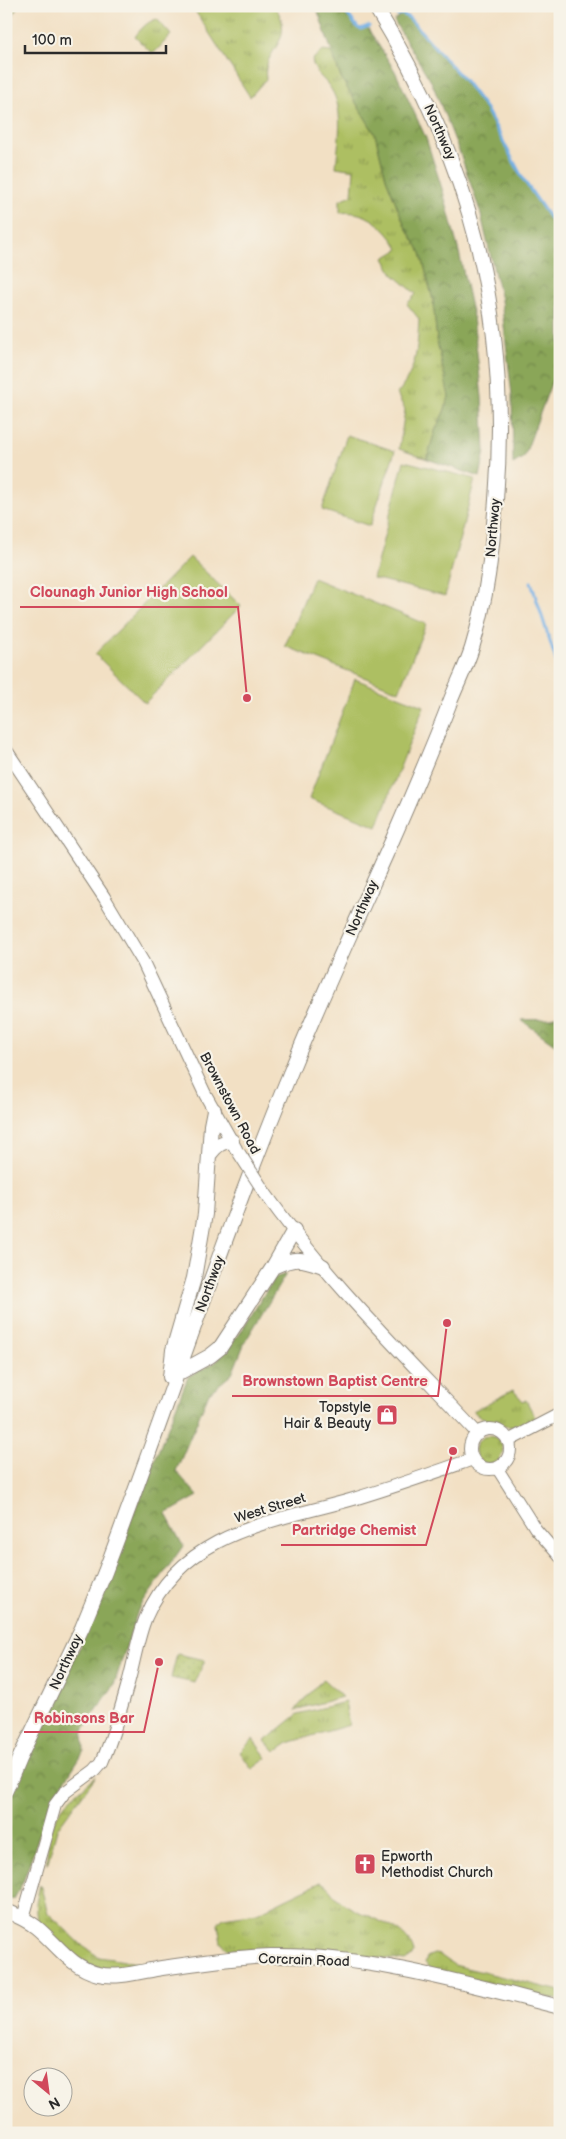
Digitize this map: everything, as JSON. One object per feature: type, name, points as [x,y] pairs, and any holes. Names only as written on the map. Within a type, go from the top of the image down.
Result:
[{"type":"main road","name":"Northway","points":[[6,1790],[82,1628],[105,1572],[262,1142],[418,785],[471,652],[486,596],[498,469],[499,429],[495,342],[484,270],[462,185],[439,127],[413,72],[375,6]]},
{"type":"main road","name":"Brownstown Road","points":[[6,750],[104,897],[143,962],[214,1110],[265,1193],[323,1266],[478,1434]]},
{"type":"main road","points":[[168,1398],[173,1350],[194,1278],[205,1214],[210,1154],[210,1125],[214,1110]]},
{"type":"main road","points":[[210,1154],[217,1145],[224,1142],[236,1147]]},
{"type":"main road","points":[[177,1374],[210,1356],[220,1348],[273,1267],[294,1230]]},
{"type":"main road","points":[[273,1267],[288,1260],[302,1259],[323,1266]]},
{"type":"main road","points":[[508,1441],[560,1414]]},
{"type":"main road","points":[[494,1430],[500,1432],[508,1441],[509,1454],[507,1460],[497,1468],[480,1467],[472,1459],[470,1448],[478,1434],[483,1431],[494,1430]]},
{"type":"main road","name":"West Street","points":[[23,1918],[55,1805],[64,1794],[99,1767],[127,1687],[146,1617],[162,1590],[180,1567],[199,1551],[258,1524],[352,1499],[472,1459]]},
{"type":"main road","name":"Corcrain Road","points":[[6,1911],[23,1918],[36,1927],[62,1954],[82,1968],[98,1974],[118,1975],[216,1961],[271,1956],[353,1961],[447,1979],[560,2007]]},
{"type":"street","points":[[497,1468],[535,1528],[560,1557]]},
{"type":"green space","points":[[6,6],[18,6],[6,28]]},
{"type":"green space","points":[[192,6],[275,6],[283,29],[281,37],[269,60],[266,69],[266,79],[250,97]]},
{"type":"green space","points":[[316,6],[341,6],[358,28],[367,27],[395,71],[426,138],[459,252],[473,317],[482,397],[485,451],[480,477],[427,459],[435,431],[449,397],[437,341],[433,300],[421,253],[405,226],[386,178],[375,134],[341,78]]},
{"type":"green space","points":[[402,14],[409,18],[465,81],[486,109],[523,179],[560,233],[560,359],[524,457],[513,464],[512,395],[501,300],[480,211],[461,156],[432,83],[394,21]]},
{"type":"green space","points":[[157,19],[171,35],[152,53],[135,37],[144,26]]},
{"type":"green space","points":[[322,51],[331,52],[341,78],[375,134],[386,178],[405,226],[421,253],[433,300],[437,341],[449,381],[449,397],[435,431],[427,459],[399,449],[405,410],[397,394],[409,376],[415,359],[419,319],[407,304],[416,294],[393,274],[384,258],[399,249],[382,227],[359,214],[340,213],[340,200],[352,195],[354,170],[336,167],[340,127],[338,107],[331,89],[317,73],[312,60]]},
{"type":"green space","points":[[347,435],[395,451],[370,526],[322,510]]},
{"type":"green space","points":[[404,461],[475,479],[445,596],[373,578]]},
{"type":"green space","points":[[190,557],[241,606],[145,703],[95,654]]},
{"type":"green space","points":[[313,578],[426,624],[399,691],[285,646]]},
{"type":"green space","points":[[355,679],[424,706],[377,826],[309,799]]},
{"type":"green space","points":[[560,1014],[560,1048],[521,1020],[551,1019]]},
{"type":"green space","points":[[286,1274],[245,1342],[232,1374],[209,1393],[176,1471],[198,1496],[166,1514],[183,1546],[138,1610],[114,1685],[83,1730],[84,1751],[50,1804],[23,1882],[14,1899],[6,1900],[6,1806],[78,1651],[188,1377],[216,1362],[241,1332],[274,1278]]},
{"type":"green space","points":[[513,1390],[523,1401],[526,1400],[535,1417],[534,1421],[518,1426],[502,1426],[487,1420],[473,1411]]},
{"type":"green space","points":[[489,1436],[499,1440],[503,1450],[499,1460],[489,1464],[479,1460],[475,1450],[479,1440]]},
{"type":"green space","points":[[177,1654],[205,1660],[195,1683],[171,1678]]},
{"type":"green space","points":[[323,1679],[342,1697],[295,1710]]},
{"type":"green space","points":[[345,1702],[349,1725],[288,1743],[275,1752],[265,1741],[298,1714]]},
{"type":"green space","points":[[253,1739],[267,1758],[252,1769],[240,1752]]},
{"type":"green space","points":[[96,1776],[57,1829],[47,1865],[49,1835],[58,1813],[65,1804]]},
{"type":"green space","points":[[321,1882],[346,1905],[392,1927],[402,1934],[410,1942],[414,1952],[411,1957],[405,1961],[328,1951],[228,1949],[221,1943],[218,1924],[223,1918],[257,1913]]},
{"type":"green space","points":[[40,1884],[48,1913],[84,1947],[99,1957],[150,1965],[101,1971],[79,1962],[38,1921],[36,1903]]},
{"type":"green space","points":[[434,1954],[440,1955],[454,1965],[560,1991],[560,2000],[432,1970],[425,1963],[427,1957]]},
{"type":"waterway","points":[[341,6],[358,28],[361,29],[369,26]]},
{"type":"waterway","points":[[397,15],[402,14],[409,18],[465,81],[486,109],[523,179],[560,233]]},
{"type":"waterway","points":[[531,582],[560,673]]},
{"type":"place","name":"Clounagh Junior High School","points":[[247,698]]},
{"type":"place","name":"Brownstown Baptist Centre","points":[[447,1323]]},
{"type":"place","name":"Topstyle Hair & Beauty","points":[[387,1415]]},
{"type":"place","name":"Partridge Chemist","points":[[453,1451]]},
{"type":"place","name":"Robinsons Bar","points":[[159,1662]]},
{"type":"place","name":"Epworth Methodist Church","points":[[365,1864]]}]
